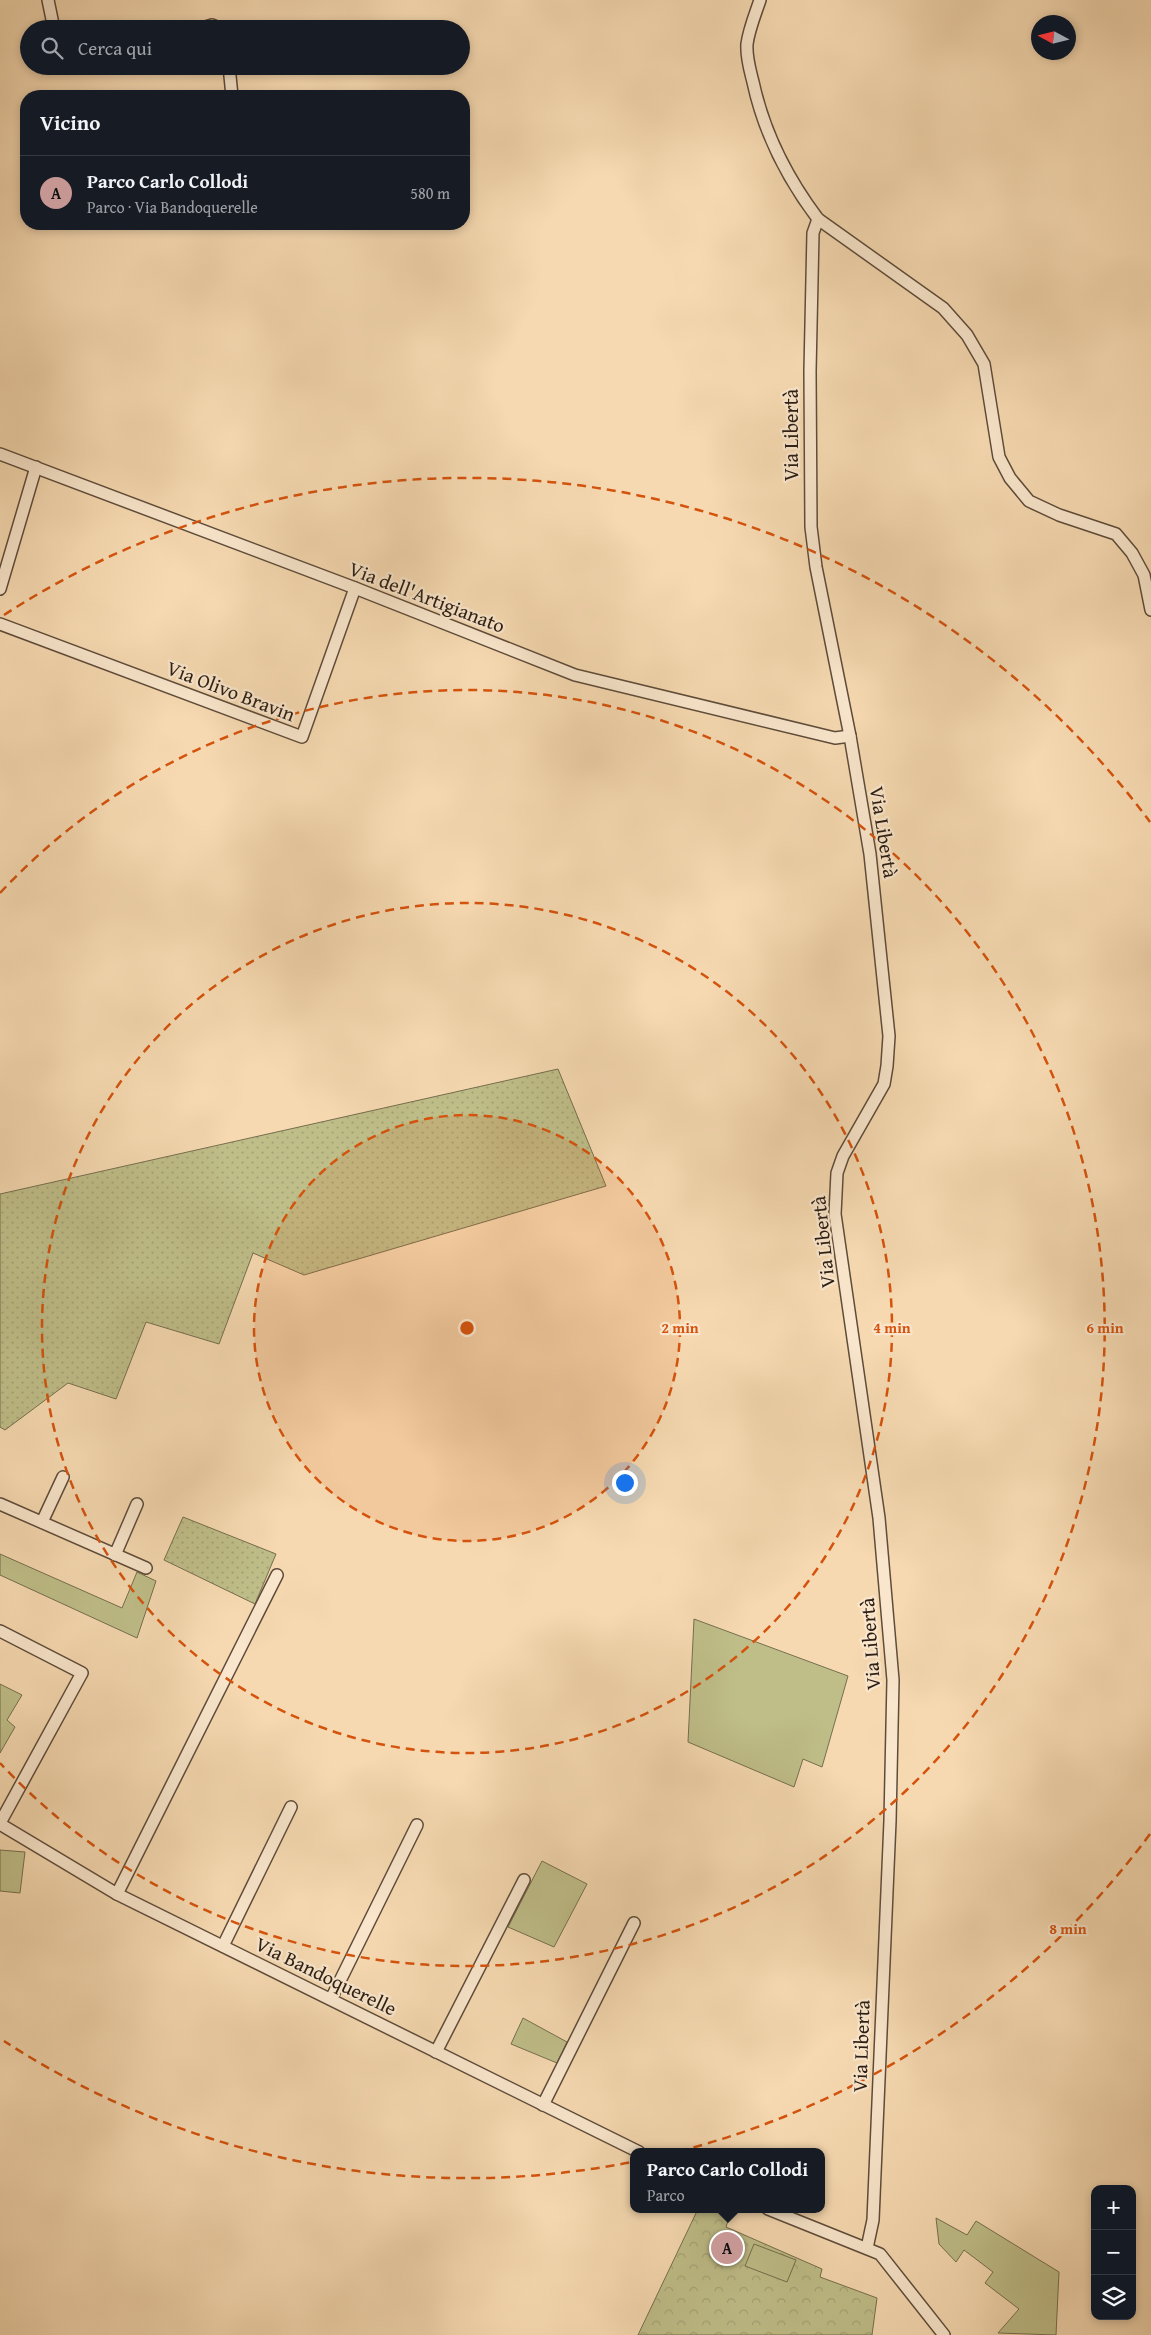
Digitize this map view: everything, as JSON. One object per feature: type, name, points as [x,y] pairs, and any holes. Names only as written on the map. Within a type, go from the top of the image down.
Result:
[{"type":"street","points":[[48,0],[52,20]]},
{"type":"street","points":[[760,0],[749,31],[748,60],[759,108],[777,155],[804,201],[818,220],[943,308],[967,335],[984,364],[1000,457],[1010,478],[1029,501],[1060,515],[1116,534],[1132,553],[1144,575],[1151,610]]},
{"type":"street","points":[[229,75],[231,90]]},
{"type":"street","name":"Via Libertà","points":[[818,220],[813,233],[810,371],[811,527],[816,567],[850,736],[870,854],[888,1036],[884,1084],[842,1156],[837,1173],[835,1207],[879,1518],[893,1680],[890,1820],[873,2220],[867,2248]]},
{"type":"street","name":"Via dell'Artigianato","points":[[0,454],[355,588],[575,675],[836,738],[850,736]]},
{"type":"street","points":[[0,590],[36,467]]},
{"type":"street","name":"Via Olivo Bravin","points":[[0,624],[302,737],[355,588]]},
{"type":"street","points":[[42,1522],[63,1477]]},
{"type":"street","points":[[0,1504],[146,1568]]},
{"type":"street","points":[[115,1554],[137,1504]]},
{"type":"street","points":[[117,1894],[277,1575]]},
{"type":"street","points":[[0,1631],[82,1673],[0,1824]]},
{"type":"street","points":[[223,1946],[291,1807]]},
{"type":"street","name":"Via Bandoquerelle","points":[[0,1824],[117,1894],[631,2148]]},
{"type":"street","points":[[331,1999],[417,1825]]},
{"type":"street","points":[[436,2052],[524,1880]]},
{"type":"street","points":[[543,2105],[634,1923]]},
{"type":"street","points":[[778,2213],[880,2254],[944,2335]]},
{"type":"green space","points":[[558,1069],[606,1186],[304,1275],[253,1253],[219,1344],[146,1322],[116,1399],[68,1383],[5,1430],[0,1427],[0,1194]]},
{"type":"green space","points":[[183,1517],[276,1554],[255,1604],[164,1560]]},
{"type":"green space","points":[[0,1554],[122,1608],[137,1572],[156,1581],[137,1638],[0,1575]]},
{"type":"green space","points":[[694,1619],[848,1676],[822,1767],[803,1759],[794,1787],[688,1742]]},
{"type":"green space","points":[[0,1684],[22,1695],[7,1720],[15,1727],[0,1753]]},
{"type":"green space","points":[[0,1850],[25,1852],[20,1893],[0,1891]]},
{"type":"green space","points":[[542,1861],[587,1884],[554,1947],[508,1927]]},
{"type":"green space","points":[[523,2018],[567,2042],[557,2063],[511,2044]]},
{"type":"green space","points":[[696,2213],[731,2213],[726,2227],[822,2269],[820,2277],[877,2298],[872,2335],[638,2335]]},
{"type":"green space","points":[[936,2218],[967,2235],[976,2221],[1059,2272],[1056,2335],[998,2333],[1019,2309],[985,2283],[993,2272],[964,2250],[956,2262],[939,2244]]},
{"type":"green space","points":[[754,2244],[796,2260],[787,2282],[745,2266]]},
{"type":"place","name":"Parco Carlo Collodi","points":[[727,2248]]}]
